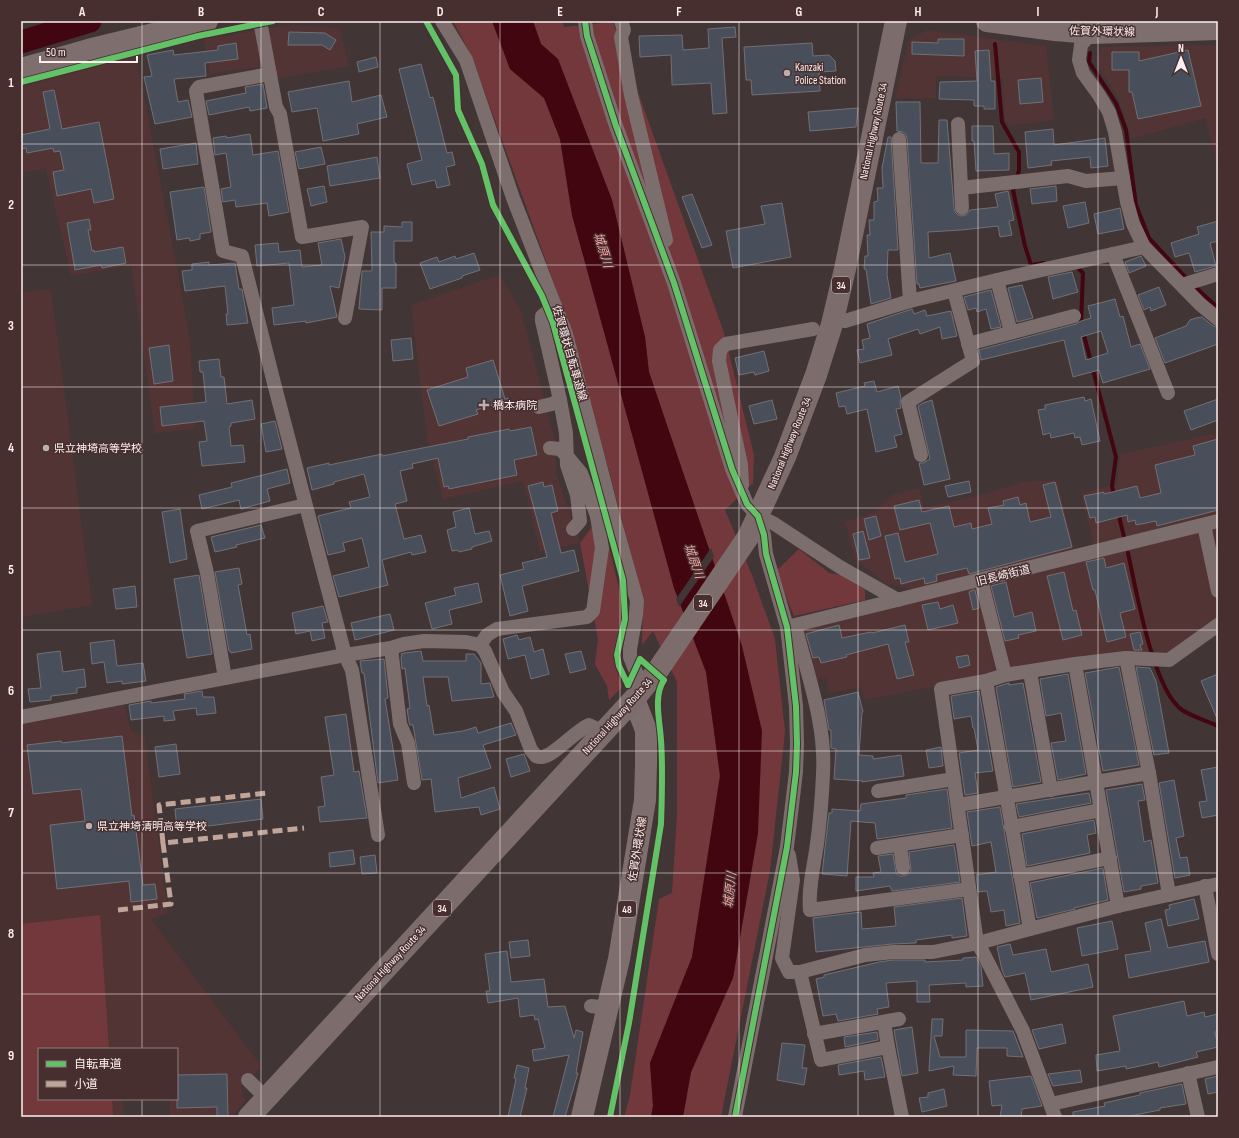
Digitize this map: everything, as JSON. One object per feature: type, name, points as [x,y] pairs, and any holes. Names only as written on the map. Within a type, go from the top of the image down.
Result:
[{"type":"highway","name":"National Highway Route 34","points":[[249,1117],[634,699],[658,670],[748,537],[785,457],[814,382],[832,324],[845,269],[896,21]]},
{"type":"main road","points":[[21,69],[88,50],[207,21]]},
{"type":"main road","name":"佐賀外環状線","points":[[987,21],[1055,30],[1098,27],[1218,29]]},
{"type":"main road","name":"佐賀外環状線","points":[[582,1117],[599,1007],[619,959],[645,800],[646,730],[634,699]]},
{"type":"street","points":[[260,21],[276,107],[280,114],[302,237],[362,227],[345,318]]},
{"type":"street","points":[[442,21],[466,60],[513,198],[566,334],[612,512],[637,601],[630,649],[630,657],[638,677],[634,699]]},
{"type":"street","points":[[585,21],[587,36],[616,126],[674,283],[732,469],[743,497],[758,516],[773,523],[840,567],[898,600]]},
{"type":"street","points":[[621,21],[624,30],[621,37],[631,95],[666,240],[674,283]]},
{"type":"street","points":[[1098,27],[1080,45],[1079,60],[1083,73],[1109,112],[1115,132],[1127,202],[1133,224],[1144,247],[1200,304],[1218,319]]},
{"type":"street","points":[[270,74],[199,87],[196,91],[224,251],[242,256],[344,655],[352,670],[378,835]]},
{"type":"street","points":[[958,124],[962,208]]},
{"type":"street","points":[[899,139],[910,301]]},
{"type":"street","points":[[961,188],[1068,176],[1086,181],[1123,178]]},
{"type":"street","points":[[845,321],[910,301],[1144,247]]},
{"type":"street","points":[[1113,254],[1168,393]]},
{"type":"street","points":[[1182,285],[1218,274]]},
{"type":"street","points":[[997,280],[1011,332]]},
{"type":"street","points":[[921,455],[908,402],[973,361],[954,291]]},
{"type":"street","points":[[555,306],[542,316],[542,321],[566,433],[567,465],[577,495],[580,521],[573,529]]},
{"type":"street","points":[[968,344],[1074,316]]},
{"type":"street","points":[[743,497],[741,465],[719,361],[720,350],[726,344],[813,330]]},
{"type":"street","points":[[539,408],[560,400]]},
{"type":"street","points":[[480,645],[487,636],[497,628],[587,617],[593,611],[602,548],[597,516],[581,472],[560,449],[550,448]]},
{"type":"street","points":[[225,678],[207,573],[197,531],[305,505]]},
{"type":"street","points":[[597,516],[612,512]]},
{"type":"street","points":[[735,1117],[787,847],[796,772],[796,706],[787,627],[766,554],[764,535],[758,516]]},
{"type":"street","name":"旧長崎街道","points":[[787,627],[1218,521]]},
{"type":"street","points":[[1204,525],[1218,591]]},
{"type":"street","points":[[980,580],[1005,675]]},
{"type":"street","points":[[1218,625],[1169,660],[1126,658],[1075,664],[1005,675],[986,682],[941,689],[976,936],[978,943],[1023,1031],[1053,1111],[1188,1073],[1218,1067]]},
{"type":"street","points":[[787,627],[797,633],[817,710],[824,752],[817,842],[809,898],[810,910],[969,889]]},
{"type":"street","points":[[21,718],[344,655],[391,648],[404,644],[424,641],[466,642],[480,645],[485,651],[503,692],[516,711],[531,750],[536,756],[542,757],[549,755],[582,728],[589,725],[604,732]]},
{"type":"street","points":[[391,648],[400,724],[408,744],[414,783]]},
{"type":"street","points":[[1126,658],[1169,894]]},
{"type":"street","points":[[1075,664],[1118,906]]},
{"type":"street","points":[[1030,672],[1051,790]]},
{"type":"street","points":[[986,682],[1030,929]]},
{"type":"street","points":[[958,805],[1148,773]]},
{"type":"street","points":[[878,791],[954,779]]},
{"type":"street","points":[[1011,827],[1101,810]]},
{"type":"street","points":[[877,848],[962,835]]},
{"type":"street","points":[[900,845],[903,868]]},
{"type":"street","points":[[787,847],[793,880],[782,958],[790,972],[800,972],[865,955],[893,952],[933,952],[978,943],[1118,906],[1211,885],[1218,954]]},
{"type":"street","points":[[1020,876],[1110,858]]},
{"type":"street","points":[[800,972],[821,1060],[888,1047]]},
{"type":"street","points":[[814,1034],[899,1019]]},
{"type":"street","points":[[884,1022],[902,1117]]},
{"type":"street","points":[[1188,1073],[1198,1117]]},
{"type":"street","points":[[248,1080],[266,1098]]},
{"type":"shaded area","points":[[453,21],[492,21],[510,69],[544,98],[560,139],[572,215],[674,588],[706,672],[720,775],[692,957],[650,1063],[653,1106],[651,1117],[624,1117],[630,1095],[659,899],[672,893],[677,815],[677,682],[653,631],[642,645],[643,599],[573,336],[472,57]]},
{"type":"shaded area","points":[[533,21],[562,21],[564,27],[613,22],[724,333],[754,455],[753,483],[725,510],[752,575],[775,639],[785,732],[770,871],[721,1117],[683,1117],[691,1072],[733,978],[758,833],[742,646],[649,372],[645,337],[612,200],[558,59],[541,44]]},
{"type":"shaded area","points":[[290,25],[340,28],[349,66],[276,79],[272,65],[210,74],[204,39]]},
{"type":"shaded area","points":[[927,30],[1046,46],[1054,120],[1011,126],[1005,120],[1002,78],[936,76],[936,98],[895,98],[909,40]]},
{"type":"shaded area","points":[[1218,45],[1218,170],[1206,118],[1131,139],[1119,99],[1096,63],[1101,47]]},
{"type":"shaded area","points":[[136,56],[190,341],[195,428],[155,434],[131,265],[71,276],[46,168],[21,173],[21,87]]},
{"type":"shaded area","name":"橋本病院","points":[[499,275],[521,310],[555,441],[556,473],[580,543],[540,552],[523,481],[443,499],[427,437],[411,305]]},
{"type":"shaded area","name":"県立神埼高等学校","points":[[51,289],[92,605],[21,617],[21,292]]},
{"type":"shaded area","points":[[1218,433],[1218,618],[1165,654],[936,686],[865,700],[861,687],[829,693],[826,678],[815,680],[802,630],[914,603],[911,589],[885,583],[855,559],[845,522],[874,512],[892,495],[919,488],[924,508],[981,495],[1023,482],[1057,480],[1074,550],[1094,545],[1081,493],[1117,484],[1120,454]]},
{"type":"shaded area","points":[[592,527],[609,547],[621,597],[622,618],[613,657],[622,687],[609,700],[607,686],[595,664],[598,639],[580,543]]},
{"type":"shaded area","points":[[799,549],[829,573],[842,575],[865,590],[865,600],[794,616],[776,571]]},
{"type":"shaded area","name":"県立神埼清明高等学校","points":[[124,704],[131,731],[145,738],[168,913],[151,919],[262,1067],[241,1085],[245,1102],[231,1117],[170,1117],[170,1100],[178,1100],[178,1048],[38,1048],[38,1100],[123,1100],[124,1117],[21,1117],[21,722]]},
{"type":"shaded area","points":[[100,915],[109,1048],[38,1048],[38,1100],[112,1100],[113,1117],[21,1117],[21,924]]},
{"type":"water","name":"城原川","points":[[492,21],[533,21],[541,44],[558,59],[612,200],[645,337],[649,372],[742,646],[762,731],[758,833],[733,978],[691,1072],[683,1117],[651,1117],[653,1106],[650,1063],[692,957],[720,776],[706,672],[674,588],[572,215],[560,139],[544,98],[510,69]]},
{"type":"pier","points":[[711,548],[714,557],[679,607],[676,599]]},
{"type":"building","points":[[735,27],[736,37],[722,38],[727,113],[713,114],[711,83],[672,85],[671,55],[640,57],[639,36],[682,35],[683,50],[709,48],[708,29]]},
{"type":"building","points":[[289,32],[325,33],[336,40],[330,50],[322,45],[288,45]]},
{"type":"building","points":[[938,39],[964,39],[964,56],[912,54],[912,42],[938,43]]},
{"type":"building","points":[[236,43],[238,59],[205,63],[206,76],[174,79],[178,102],[188,100],[192,117],[155,124],[144,77],[152,76],[147,55],[173,50],[174,55],[218,50],[218,46]]},
{"type":"building","points":[[812,43],[813,56],[829,55],[835,61],[836,71],[819,72],[820,91],[752,95],[751,80],[746,80],[744,47]]},
{"type":"building","points":[[989,50],[991,81],[995,81],[995,109],[984,109],[984,106],[974,106],[974,100],[939,99],[940,82],[977,81],[975,51]]},
{"type":"building","points":[[1188,50],[1201,106],[1138,119],[1132,92],[1129,92],[1129,70],[1112,70],[1112,52],[1139,52],[1139,61]]},
{"type":"building","points":[[376,57],[378,67],[359,72],[357,62]]},
{"type":"building","points":[[421,64],[430,98],[433,97],[447,153],[452,152],[455,165],[446,167],[450,185],[437,188],[435,180],[412,185],[407,164],[422,160],[399,69]]},
{"type":"building","points":[[1041,78],[1043,102],[1020,104],[1018,80]]},
{"type":"building","points":[[349,81],[352,102],[381,95],[387,117],[357,124],[359,134],[323,141],[317,108],[292,112],[288,92]]},
{"type":"building","points":[[263,84],[267,108],[250,111],[249,107],[209,115],[206,101],[246,93],[245,87]]},
{"type":"building","points":[[54,90],[62,129],[99,122],[114,199],[94,203],[91,189],[57,196],[53,172],[64,170],[60,151],[54,152],[53,148],[27,153],[26,148],[21,149],[21,135],[50,129],[43,92]]},
{"type":"building","points":[[896,102],[920,102],[921,163],[938,163],[939,120],[947,120],[954,208],[958,215],[966,215],[970,210],[998,207],[995,194],[1008,191],[1014,220],[1009,221],[1012,235],[1000,237],[998,226],[928,232],[929,258],[950,253],[956,281],[920,288],[919,284],[917,284],[907,138],[903,132],[897,131]]},
{"type":"building","points":[[858,108],[856,127],[810,131],[808,112]]},
{"type":"building","points":[[972,126],[993,126],[994,154],[1009,153],[1009,170],[976,171],[974,141],[972,141]]},
{"type":"building","points":[[1053,129],[1054,145],[1105,138],[1108,166],[1091,168],[1090,157],[1051,161],[1052,165],[1028,168],[1025,132]]},
{"type":"building","points":[[250,134],[253,155],[278,151],[289,212],[269,216],[267,203],[236,207],[235,200],[223,202],[221,189],[231,187],[226,153],[215,155],[213,138],[226,136],[227,138]]},
{"type":"building","points":[[888,137],[891,137],[898,250],[888,250],[887,275],[891,298],[871,304],[866,269],[864,269],[865,256],[868,256],[867,235],[870,235],[869,220],[874,220],[874,202],[878,201],[877,188],[883,188],[882,168]]},
{"type":"building","points":[[196,143],[198,164],[163,169],[160,149]]},
{"type":"building","points":[[321,147],[325,164],[299,169],[295,152]]},
{"type":"building","points":[[377,157],[380,178],[330,186],[327,166]]},
{"type":"building","points":[[324,186],[327,202],[311,206],[307,189]]},
{"type":"building","points":[[1056,186],[1057,201],[1032,204],[1030,189]]},
{"type":"building","points":[[204,187],[211,232],[200,234],[200,239],[190,241],[189,238],[177,240],[170,192]]},
{"type":"building","points":[[692,194],[712,245],[702,248],[682,197]]},
{"type":"building","points":[[1085,202],[1089,223],[1068,228],[1063,206]]},
{"type":"building","points":[[782,203],[791,257],[733,268],[726,231],[765,224],[761,206]]},
{"type":"building","points":[[1120,208],[1124,229],[1098,234],[1094,214]]},
{"type":"building","points":[[89,219],[91,230],[88,230],[92,251],[94,250],[94,252],[123,247],[126,263],[102,268],[101,265],[75,270],[67,223]]},
{"type":"building","points":[[1218,221],[1218,241],[1210,243],[1216,266],[1195,272],[1189,253],[1175,257],[1171,243],[1199,234],[1197,227]]},
{"type":"building","points":[[402,222],[412,222],[412,241],[394,241],[396,288],[382,288],[382,310],[359,309],[362,271],[372,271],[371,232],[384,232],[384,226],[402,227]]},
{"type":"building","points":[[341,239],[345,257],[339,288],[330,286],[337,317],[306,323],[306,321],[274,325],[272,308],[294,305],[289,263],[257,266],[255,245],[278,243],[279,252],[300,250],[302,267],[322,265],[318,243]]},
{"type":"building","points":[[474,253],[480,270],[430,289],[420,263],[437,257],[439,262],[455,256],[456,259]]},
{"type":"building","points":[[1141,256],[1146,266],[1129,273],[1125,262]]},
{"type":"building","points":[[209,262],[209,265],[235,263],[239,289],[242,289],[248,323],[227,325],[226,314],[228,314],[225,286],[185,291],[182,271],[192,270],[192,264]]},
{"type":"building","points":[[1072,272],[1078,292],[1053,299],[1048,277]]},
{"type":"building","points":[[1022,285],[1033,318],[1017,322],[1008,288]]},
{"type":"building","points":[[1159,287],[1166,305],[1151,311],[1150,307],[1144,310],[1138,295]]},
{"type":"building","points":[[991,290],[1001,327],[991,329],[986,309],[977,312],[976,308],[968,310],[964,297]]},
{"type":"building","points":[[1115,299],[1120,317],[1123,316],[1131,347],[1140,344],[1150,369],[1103,383],[1099,370],[1073,377],[1064,340],[981,360],[979,350],[1076,324],[1091,318],[1088,306]],"holes":[[[1101,331],[1108,353],[1086,360],[1081,337]]]},
{"type":"building","points":[[912,309],[914,314],[925,310],[927,316],[951,311],[957,336],[942,339],[940,327],[920,334],[918,329],[888,339],[892,355],[860,363],[857,350],[864,349],[862,340],[870,338],[867,324]]},
{"type":"building","points":[[1202,317],[1213,326],[1217,327],[1218,344],[1165,363],[1155,338],[1186,326],[1190,320]]},
{"type":"building","points":[[411,338],[413,359],[393,361],[391,340]]},
{"type":"building","points":[[169,345],[173,381],[154,384],[149,348]]},
{"type":"building","points":[[764,351],[769,371],[755,375],[754,372],[739,375],[735,358]]},
{"type":"building","points":[[219,359],[221,377],[224,377],[227,404],[252,400],[255,419],[231,423],[231,426],[229,427],[231,446],[243,445],[245,462],[202,466],[199,442],[207,441],[204,421],[162,426],[160,407],[206,402],[203,372],[200,372],[199,361]]},
{"type":"building","points":[[493,360],[505,399],[508,398],[511,408],[501,411],[499,403],[476,410],[478,414],[439,426],[427,390],[468,377],[466,368]]},
{"type":"building","points":[[874,381],[877,392],[898,386],[901,398],[901,408],[896,409],[902,434],[894,436],[897,447],[876,452],[867,409],[847,414],[845,406],[839,407],[836,393],[865,386],[864,383]]},
{"type":"building","points":[[1084,397],[1085,401],[1091,399],[1100,441],[1082,445],[1080,437],[1075,438],[1074,433],[1051,438],[1050,433],[1043,435],[1038,410],[1045,409],[1045,405]]},
{"type":"building","points":[[1218,399],[1218,420],[1191,430],[1184,411]]},
{"type":"building","points":[[772,400],[777,419],[754,424],[749,406]]},
{"type":"building","points":[[932,400],[950,479],[924,485],[919,463],[923,463],[930,459],[918,406]]},
{"type":"building","points":[[275,421],[282,449],[266,452],[261,424]]},
{"type":"building","points":[[531,427],[537,455],[514,460],[517,475],[449,489],[448,486],[444,487],[438,458],[412,464],[413,468],[400,471],[407,501],[395,504],[404,539],[421,535],[426,552],[412,555],[411,552],[382,560],[388,585],[339,597],[333,576],[369,567],[362,538],[343,543],[345,551],[328,555],[318,516],[351,508],[349,502],[370,497],[364,474],[312,490],[307,468],[382,454],[382,456],[468,439],[468,437],[509,429],[510,431]]},
{"type":"building","points":[[1218,439],[1218,510],[1157,526],[1156,521],[1136,525],[1135,520],[1128,522],[1127,515],[1096,523],[1095,517],[1090,518],[1084,496],[1104,492],[1104,494],[1137,486],[1140,498],[1161,493],[1155,465],[1195,455],[1193,446]]},
{"type":"building","points":[[287,469],[290,483],[267,489],[270,501],[241,509],[239,500],[202,509],[199,495],[232,487],[231,483]]},
{"type":"building","points":[[969,481],[971,492],[948,497],[945,486]]},
{"type":"building","points":[[543,482],[544,487],[552,485],[558,511],[551,513],[561,553],[574,550],[579,571],[522,586],[528,611],[510,616],[500,575],[524,569],[522,563],[547,557],[528,486]]},
{"type":"building","points":[[1055,482],[1072,547],[969,574],[967,568],[936,575],[937,581],[925,584],[924,578],[901,584],[900,578],[895,579],[885,536],[898,533],[905,562],[938,554],[930,523],[900,530],[894,506],[919,500],[922,512],[949,506],[954,527],[971,523],[972,529],[992,524],[988,508],[1004,505],[1003,501],[1018,497],[1020,505],[1026,503],[1030,522],[1051,517],[1043,485]]},
{"type":"building","points":[[469,508],[475,534],[489,531],[492,541],[472,547],[472,549],[459,552],[458,550],[452,551],[447,530],[456,527],[453,512]]},
{"type":"building","points":[[180,509],[187,559],[170,563],[162,512]]},
{"type":"building","points":[[876,516],[881,536],[869,540],[864,519]]},
{"type":"building","points":[[261,525],[265,538],[215,552],[211,537]]},
{"type":"building","points":[[863,531],[870,558],[859,560],[853,534]]},
{"type":"building","points":[[1104,558],[1106,568],[1124,563],[1135,609],[1120,613],[1126,637],[1107,642],[1095,590],[1093,590],[1086,562]]},
{"type":"building","points":[[239,568],[242,584],[238,585],[247,635],[250,634],[252,649],[231,653],[229,651],[215,572]]},
{"type":"building","points":[[1064,572],[1073,611],[1076,610],[1082,635],[1063,640],[1047,576]]},
{"type":"building","points":[[199,575],[212,654],[187,658],[174,579]]},
{"type":"building","points":[[1006,582],[1014,617],[1032,612],[1036,631],[1018,635],[1019,638],[1005,641],[991,586]]},
{"type":"building","points":[[478,583],[482,602],[449,610],[452,624],[432,629],[425,603],[456,595],[454,588]]},
{"type":"building","points":[[135,586],[137,607],[116,609],[113,589]]},
{"type":"building","points":[[975,590],[979,608],[973,610],[969,592]]},
{"type":"building","points":[[938,602],[940,609],[953,605],[958,623],[928,630],[922,605]]},
{"type":"building","points":[[323,606],[328,622],[322,623],[325,638],[312,641],[310,631],[296,634],[292,613]]},
{"type":"building","points":[[390,614],[394,630],[355,640],[351,623]]},
{"type":"building","points":[[839,625],[842,638],[905,625],[909,642],[905,642],[914,675],[897,679],[888,644],[846,655],[847,657],[821,663],[819,657],[813,658],[806,634]]},
{"type":"building","points":[[1140,632],[1143,644],[1140,645],[1142,650],[1134,650],[1130,634]]},
{"type":"building","points":[[517,635],[519,640],[530,637],[534,652],[543,649],[549,674],[531,679],[525,655],[508,659],[503,639]]},
{"type":"building","points":[[114,640],[117,666],[143,663],[146,681],[122,684],[122,681],[107,683],[104,662],[92,664],[90,643]]},
{"type":"building","points":[[60,651],[63,672],[84,669],[86,687],[77,688],[77,693],[51,696],[51,700],[30,702],[28,689],[41,688],[37,654]]},
{"type":"building","points":[[421,651],[423,661],[466,661],[466,654],[474,654],[481,663],[481,684],[490,683],[494,697],[452,701],[448,677],[423,677],[427,706],[429,705],[434,735],[463,731],[476,727],[478,733],[511,723],[516,735],[483,745],[491,768],[458,778],[461,798],[494,787],[500,809],[481,815],[479,807],[435,812],[431,779],[422,780],[413,725],[410,725],[407,709],[410,708],[405,668],[402,669],[401,654]]},
{"type":"building","points":[[581,651],[586,669],[570,673],[565,654]]},
{"type":"building","points":[[968,655],[970,665],[959,668],[956,657]]},
{"type":"building","points":[[384,659],[388,698],[385,699],[398,780],[378,783],[364,673],[362,673],[360,661]]},
{"type":"building","points":[[1119,667],[1139,765],[1103,771],[1085,673]]},
{"type":"building","points":[[1136,667],[1150,668],[1156,681],[1169,753],[1154,755]]},
{"type":"building","points":[[1068,674],[1086,774],[1058,780],[1051,743],[1066,741],[1061,713],[1046,716],[1040,679]]},
{"type":"building","points":[[1218,674],[1218,721],[1201,681]]},
{"type":"building","points":[[1009,683],[1009,685],[1023,683],[1041,782],[1013,787],[996,687]]},
{"type":"building","points":[[202,691],[203,697],[214,697],[216,713],[197,715],[196,708],[173,711],[175,720],[164,721],[164,716],[131,720],[129,705],[151,701],[151,703],[185,699],[184,694]]},
{"type":"building","points":[[979,691],[993,771],[975,773],[978,793],[965,795],[959,753],[978,750],[971,716],[954,719],[951,696]]},
{"type":"building","points":[[858,692],[863,712],[859,755],[873,756],[873,759],[901,755],[904,776],[862,782],[863,781],[834,779],[836,749],[831,748],[831,730],[829,730],[824,700]]},
{"type":"building","points":[[346,714],[354,772],[359,771],[367,818],[320,822],[318,807],[325,806],[321,777],[334,775],[325,717]]},
{"type":"building","points":[[122,736],[132,816],[134,815],[143,885],[155,884],[157,899],[131,902],[129,881],[57,889],[50,825],[85,821],[81,789],[33,794],[27,745],[61,741],[62,743]]},
{"type":"building","points":[[176,744],[180,774],[159,777],[155,747]]},
{"type":"building","points":[[941,747],[943,766],[929,768],[926,750]]},
{"type":"building","points":[[524,754],[530,771],[511,777],[506,759]]},
{"type":"building","points":[[1218,767],[1218,815],[1202,818],[1199,802],[1207,801],[1201,770]]},
{"type":"building","points":[[1174,780],[1184,836],[1176,838],[1180,858],[1187,857],[1190,875],[1175,878],[1159,783]]},
{"type":"building","points":[[1142,784],[1145,800],[1138,801],[1144,842],[1151,840],[1158,883],[1141,886],[1141,889],[1124,892],[1106,790]]},
{"type":"building","points":[[947,789],[952,828],[877,839],[875,823],[851,821],[847,876],[822,874],[829,813],[832,813],[832,809],[860,811],[861,804],[906,798],[906,795]]},
{"type":"building","points":[[1089,793],[1091,803],[1019,817],[1016,804]]},
{"type":"building","points":[[261,799],[263,819],[177,830],[175,809]]},
{"type":"building","points":[[1000,807],[1020,923],[1006,926],[1004,910],[991,912],[987,891],[978,892],[976,875],[996,872],[991,842],[972,846],[967,812]]},
{"type":"building","points":[[1094,820],[1096,833],[1087,835],[1090,853],[1027,866],[1022,834]]},
{"type":"building","points":[[954,845],[960,882],[892,891],[890,886],[856,891],[856,877],[874,877],[873,873],[881,872],[878,856],[893,854],[896,873],[900,876],[904,876],[911,871],[909,852]]},
{"type":"building","points":[[353,850],[355,864],[330,867],[329,853]]},
{"type":"building","points":[[375,855],[377,873],[362,874],[360,857]]},
{"type":"building","points":[[1103,868],[1108,900],[1037,918],[1030,883]]},
{"type":"building","points":[[962,898],[967,936],[952,938],[952,935],[916,940],[916,943],[816,952],[813,918],[861,912],[862,929],[896,926],[894,907]]},
{"type":"building","points":[[1194,899],[1199,919],[1168,926],[1165,910],[1170,909],[1169,905]]},
{"type":"building","points":[[1161,919],[1168,948],[1205,941],[1209,962],[1129,978],[1125,955],[1151,951],[1145,923]]},
{"type":"building","points":[[1112,921],[1118,949],[1082,956],[1077,928]]},
{"type":"building","points":[[528,940],[530,956],[511,958],[509,942]]},
{"type":"building","points":[[1010,944],[1013,955],[1046,949],[1051,972],[1088,964],[1093,987],[1031,1000],[1025,973],[1005,977],[1002,970],[997,947]]},
{"type":"building","points":[[507,951],[511,982],[544,979],[548,1007],[565,1006],[574,1038],[576,1030],[583,1032],[576,1073],[578,1073],[565,1117],[553,1117],[569,1055],[534,1061],[532,1050],[545,1048],[538,1019],[535,1020],[534,1015],[520,1017],[518,998],[488,1003],[486,991],[490,991],[485,954]]},
{"type":"building","points":[[976,957],[981,967],[983,986],[966,987],[966,983],[929,985],[930,1002],[917,1002],[917,981],[886,983],[889,1007],[877,1009],[878,1014],[838,1021],[836,1014],[823,1016],[816,979],[824,977],[824,975],[893,960],[925,960],[925,962],[963,960],[963,958]]},
{"type":"building","points":[[1184,1001],[1187,1016],[1204,1012],[1205,1017],[1218,1014],[1218,1031],[1215,1032],[1218,1047],[1196,1052],[1198,1057],[1159,1067],[1158,1062],[1126,1069],[1126,1066],[1097,1071],[1096,1055],[1120,1051],[1113,1016]]},
{"type":"building","points":[[932,1019],[943,1019],[942,1036],[934,1036],[940,1057],[966,1057],[966,1030],[1013,1031],[1023,1057],[1007,1056],[1007,1048],[977,1048],[976,1076],[953,1075],[954,1066],[929,1071]]},
{"type":"building","points":[[1062,1024],[1066,1043],[1039,1049],[1032,1030]]},
{"type":"building","points":[[912,1027],[918,1073],[902,1076],[894,1030]]},
{"type":"building","points":[[877,1032],[878,1040],[845,1047],[844,1037]]},
{"type":"building","points":[[782,1043],[805,1045],[802,1068],[807,1068],[804,1085],[777,1080]]},
{"type":"building","points":[[881,1057],[885,1077],[865,1080],[864,1071],[839,1075],[838,1065]]},
{"type":"building","points":[[517,1065],[529,1068],[525,1088],[527,1088],[520,1117],[508,1117],[516,1079],[514,1078]]},
{"type":"building","points":[[1080,1070],[1082,1082],[1053,1086],[1048,1074]]},
{"type":"building","points":[[227,1074],[228,1117],[217,1117],[217,1107],[177,1108],[178,1075]]},
{"type":"building","points":[[1031,1076],[1042,1106],[1022,1109],[1021,1117],[1000,1117],[1002,1105],[992,1106],[989,1081]]},
{"type":"building","points":[[1218,1076],[1218,1092],[1208,1094],[1205,1079]]},
{"type":"building","points":[[1182,1084],[1186,1104],[1160,1108],[1160,1110],[1130,1116],[1131,1117],[1073,1117],[1073,1112],[1105,1106],[1104,1103]]},
{"type":"building","points":[[944,1089],[947,1106],[922,1112],[919,1098],[928,1097],[928,1093]]},
{"type":"waterway","points":[[21,42],[90,21]]},
{"type":"waterway","points":[[995,44],[1002,122],[1019,152],[1019,170],[1017,178]]},
{"type":"waterway","points":[[1090,53],[1089,62],[1116,103],[1126,130],[1136,205],[1149,238],[1188,280]]},
{"type":"waterway","points":[[1015,185],[1013,190],[1025,246],[1031,265],[1044,263]]},
{"type":"waterway","points":[[1076,266],[1083,273],[1081,324],[1116,457],[1112,486],[1114,496]]},
{"type":"waterway","points":[[1193,285],[1218,308]]},
{"type":"waterway","points":[[1118,512],[1124,537]]},
{"type":"waterway","points":[[1128,553],[1147,638],[1162,682],[1172,699],[1182,710],[1218,726]]},
{"type":"marked path","points":[[163,843],[159,805],[267,793]]},
{"type":"marked path","points":[[118,910],[171,904],[163,843],[304,828]]},
{"type":"cycle path","points":[[21,82],[198,36],[273,21]]},
{"type":"cycle path","name":"佐賀環状自転車道線","points":[[426,21],[456,75],[458,110],[482,164],[493,205],[542,296],[553,323],[623,580],[625,619],[617,655],[619,666],[628,685]]},
{"type":"cycle path","points":[[585,21],[587,36],[616,126],[674,283],[732,469],[747,504],[758,516],[764,535],[766,554],[787,627],[796,706],[796,772],[787,847],[735,1117]]},
{"type":"cycle path","points":[[610,1117],[629,1023],[661,824],[662,761],[658,701],[661,686],[664,680],[640,659],[628,685]]},
{"type":"place","name":"Kanzaki Police Station","points":[[787,73]]},
{"type":"place","name":"橋本病院","points":[[484,405]]},
{"type":"place","name":"県立神埼高等学校","points":[[46,448]]},
{"type":"place","name":"県立神埼清明高等学校","points":[[89,826]]}]
